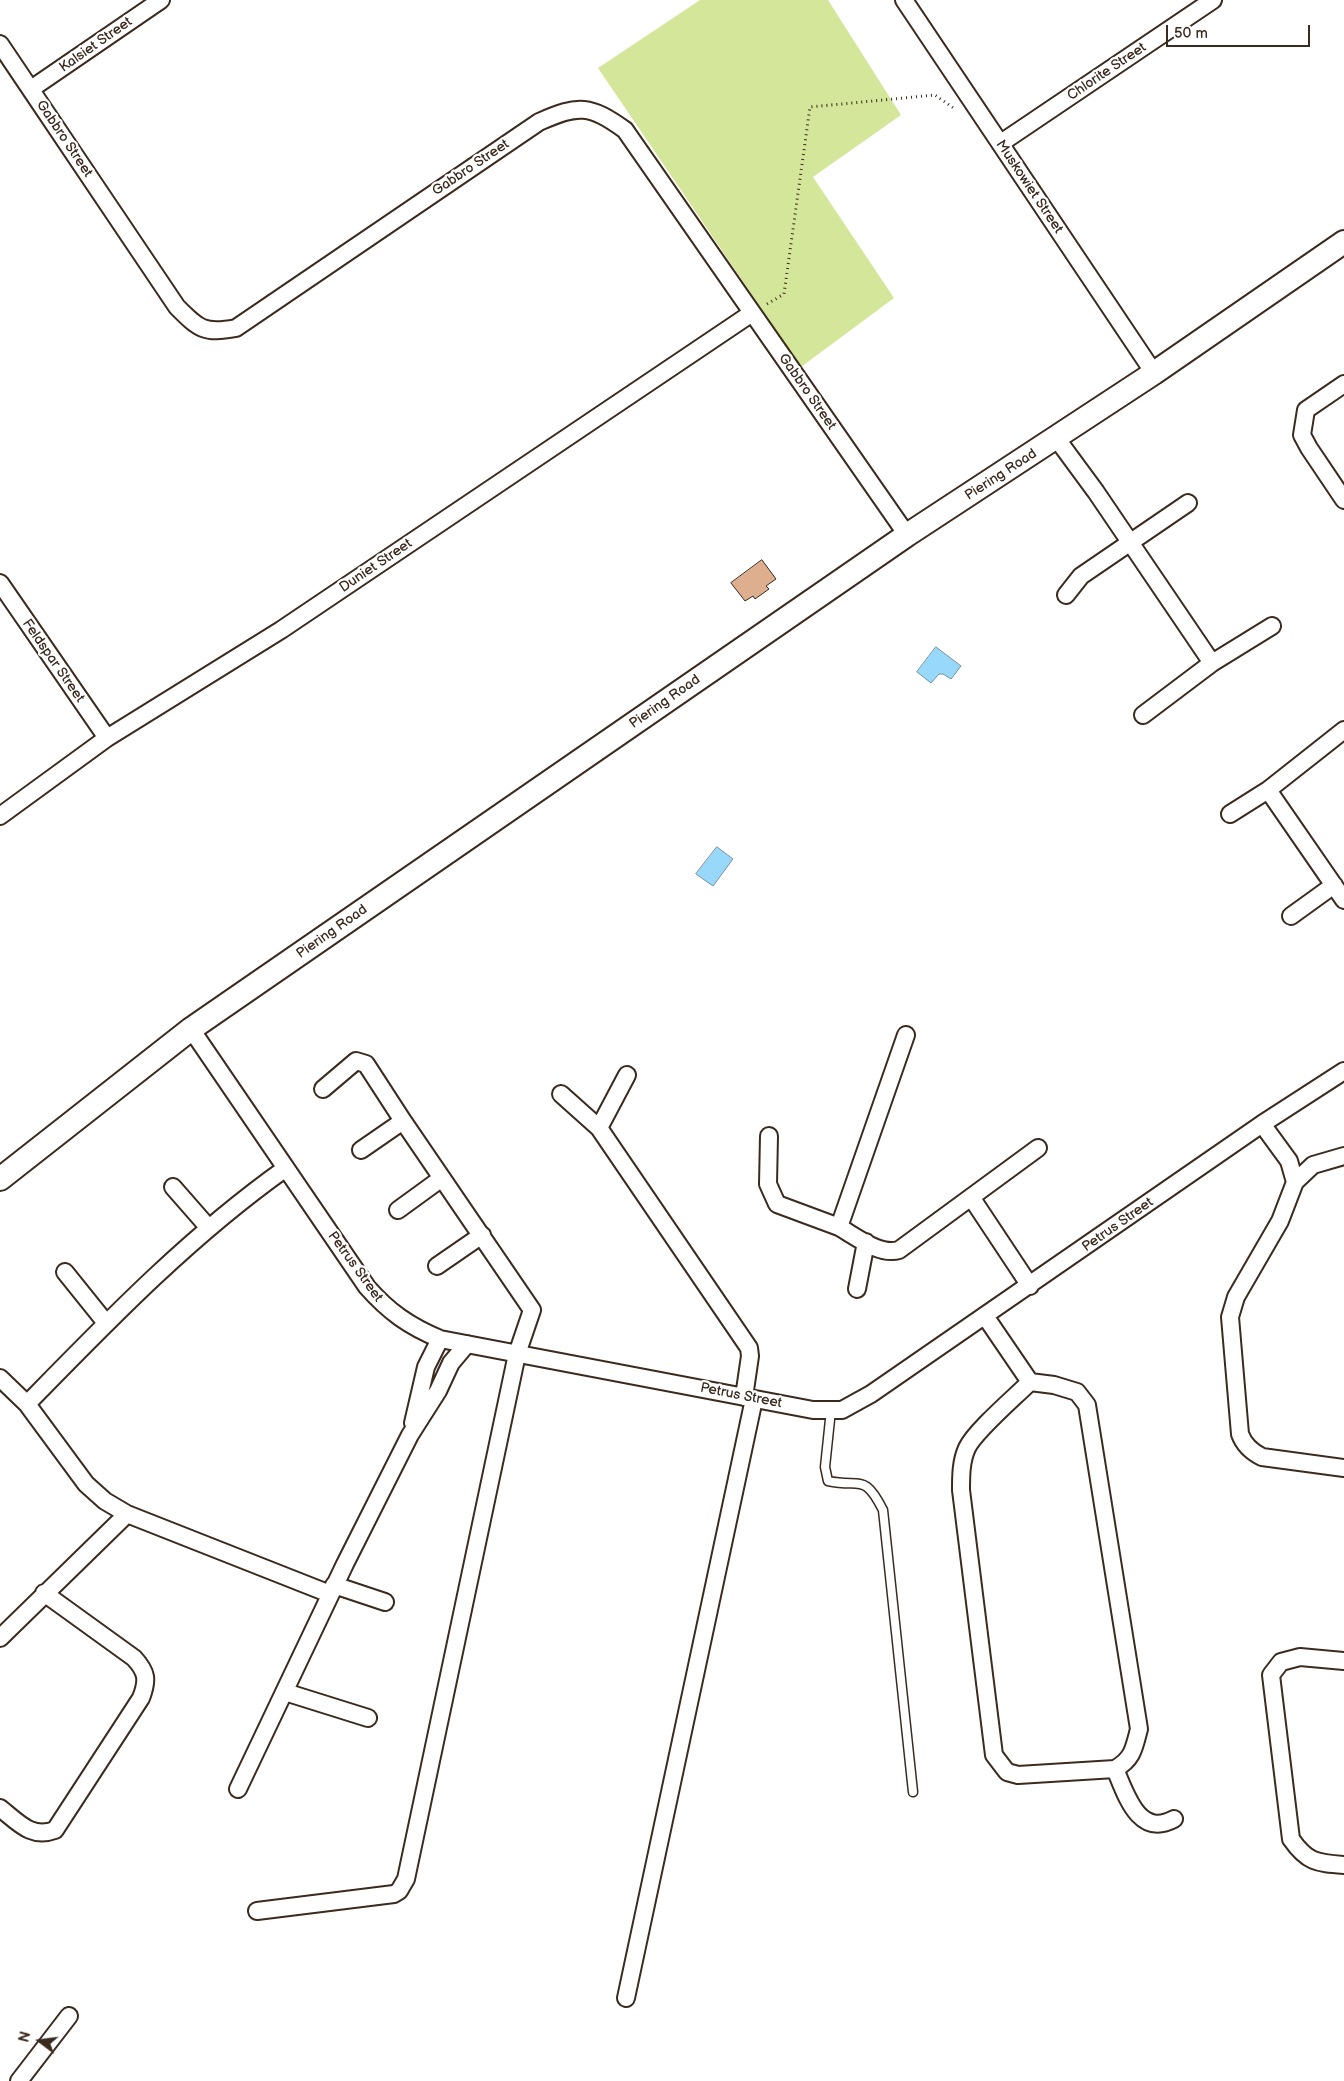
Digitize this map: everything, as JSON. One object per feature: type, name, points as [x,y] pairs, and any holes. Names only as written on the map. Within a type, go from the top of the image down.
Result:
[{"type":"street","name":"Kalsiet Street","points":[[32,89],[161,0]]},
{"type":"street","name":"Muskowiet Street","points":[[904,0],[1154,374]]},
{"type":"street","name":"Chlorite Street","points":[[1000,143],[1213,0]]},
{"type":"street","name":"Gabbro Street","points":[[0,44],[32,89],[176,307],[193,323],[214,332],[236,328],[539,122],[562,112],[585,109],[604,115],[625,130],[907,535]]},
{"type":"street","name":"Piering Road","points":[[0,1180],[191,1029],[907,535],[1154,374],[1344,242]]},
{"type":"street","name":"Duniet Street","points":[[0,816],[107,738],[281,630],[752,313]]},
{"type":"street","points":[[1344,384],[1306,410],[1302,435],[1344,500]]},
{"type":"street","points":[[1056,439],[1130,542],[1212,663]]},
{"type":"street","points":[[1066,596],[1081,576],[1188,503]]},
{"type":"street","name":"Feldspar Street","points":[[0,583],[107,738]]},
{"type":"street","points":[[1143,715],[1212,663],[1272,626]]},
{"type":"street","points":[[1230,814],[1268,790],[1344,730]]},
{"type":"street","points":[[1268,790],[1344,900]]},
{"type":"street","points":[[1291,916],[1334,885]]},
{"type":"street","name":"Petrus Street","points":[[191,1029],[367,1287],[383,1305],[417,1330],[440,1339],[813,1410],[842,1410],[871,1394],[1262,1124],[1344,1070]]},
{"type":"street","points":[[839,1227],[906,1035]]},
{"type":"street","points":[[257,1911],[394,1894],[399,1891],[406,1879],[517,1354],[532,1307],[403,1121],[366,1064],[362,1061],[356,1061],[323,1089]]},
{"type":"street","points":[[599,1128],[627,1075]]},
{"type":"street","points":[[561,1094],[599,1128],[749,1348],[750,1356],[749,1398],[626,1998]]},
{"type":"street","points":[[361,1150],[403,1121]]},
{"type":"street","points":[[1262,1124],[1289,1161],[1295,1182]]},
{"type":"street","points":[[769,1136],[768,1184],[777,1204],[839,1227],[883,1250],[894,1252],[1038,1148]]},
{"type":"street","points":[[1344,1156],[1313,1165],[1295,1182],[1280,1220],[1236,1297],[1230,1316],[1242,1440],[1252,1452],[1262,1457],[1344,1468]]},
{"type":"street","points":[[26,1404],[106,1323],[208,1227],[286,1168]]},
{"type":"street","points":[[398,1210],[442,1178]]},
{"type":"street","points":[[173,1187],[208,1227]]},
{"type":"street","points":[[970,1197],[1030,1286]]},
{"type":"street","points":[[437,1266],[482,1235]]},
{"type":"street","points":[[857,1289],[866,1242]]},
{"type":"street","points":[[65,1272],[106,1323]]},
{"type":"street","points":[[985,1316],[1030,1382],[1054,1385],[1076,1392],[1087,1406],[1091,1420],[1139,1729],[1134,1748],[1127,1762],[1115,1769],[1018,1775],[1007,1772],[994,1755],[961,1490],[961,1467],[968,1447],[979,1432],[1030,1382]]},
{"type":"street","points":[[410,1435],[426,1367],[440,1339]]},
{"type":"street","points":[[238,1789],[332,1589],[410,1435],[438,1391],[451,1363],[467,1344]]},
{"type":"street","points":[[0,1378],[26,1404],[86,1484],[105,1501],[127,1514],[332,1589],[385,1602]]},
{"type":"street","points":[[0,1638],[127,1514]]},
{"type":"street","points":[[0,1808],[28,1830],[45,1834],[55,1830],[142,1698],[145,1688],[146,1677],[142,1667],[134,1658],[44,1593]]},
{"type":"street","points":[[1344,1661],[1300,1657],[1281,1662],[1271,1675],[1291,1839],[1302,1855],[1322,1864],[1344,1865]]},
{"type":"street","points":[[285,1692],[368,1718]]},
{"type":"street","points":[[1115,1769],[1127,1797],[1138,1816],[1156,1824],[1174,1819]]},
{"type":"street","points":[[19,2081],[69,2016]]},
{"type":"lane","points":[[831,1410],[825,1467],[828,1482],[842,1484],[858,1482],[872,1490],[883,1510],[913,1792]]},
{"type":"path","points":[[752,313],[784,294],[810,107],[935,95],[957,111]]},
{"type":"green space","points":[[700,0],[828,0],[901,115],[813,177],[894,298],[801,367],[598,68]]},
{"type":"water","points":[[936,647],[961,666],[951,679],[943,674],[939,674],[931,683],[917,672]]},
{"type":"water","points":[[717,847],[733,859],[713,886],[696,874]]},
{"type":"building","points":[[762,560],[776,579],[766,586],[769,589],[755,599],[753,596],[745,601],[731,583]]}]
